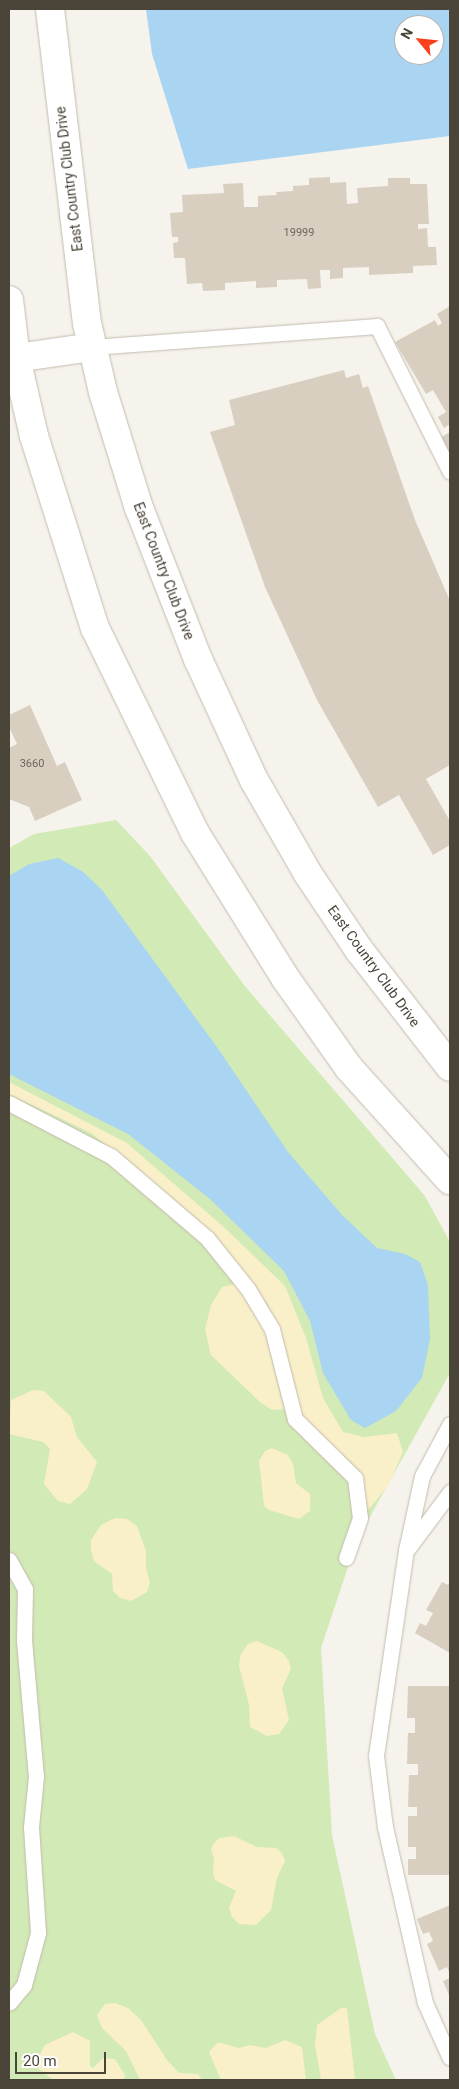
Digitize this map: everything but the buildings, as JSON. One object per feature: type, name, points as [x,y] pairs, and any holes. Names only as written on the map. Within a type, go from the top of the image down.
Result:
[{"type":"street","name":"East Country Club Drive","points":[[50,9],[92,347],[139,508],[198,660],[254,780],[308,874],[359,950],[450,1067]]},
{"type":"street","points":[[9,300],[11,360],[95,628],[195,833],[286,979],[349,1068],[450,1180]]},
{"type":"street","points":[[11,360],[92,347]]},
{"type":"lane","points":[[92,347],[377,326],[450,472]]},
{"type":"lane","points":[[9,1103],[111,1156],[207,1238],[248,1289],[272,1329],[295,1419],[355,1478],[360,1518],[346,1558]]},
{"type":"lane","points":[[450,1427],[422,1476],[406,1550],[376,1756],[385,1827],[425,2003],[450,2058]]},
{"type":"lane","points":[[406,1550],[450,1492]]},
{"type":"lane","points":[[9,1560],[25,1589],[24,1640],[36,1776],[31,1827],[38,1933],[24,1984],[9,2003]]},
{"type":"green space","points":[[116,820],[150,856],[244,985],[425,1196],[450,1242],[450,1373],[357,1540],[321,1648],[332,1835],[375,2034],[396,2080],[9,2080],[9,848],[34,834]]},
{"type":"sand","points":[[9,1082],[127,1143],[226,1229],[285,1286],[306,1338],[323,1398],[343,1432],[364,1437],[397,1433],[403,1452],[388,1486],[369,1509],[364,1505],[362,1487],[352,1463],[302,1419],[269,1306],[245,1274],[165,1192],[91,1133],[9,1094]]},
{"type":"sand","points":[[235,1284],[249,1298],[264,1327],[284,1409],[272,1410],[261,1403],[211,1355],[205,1329],[211,1305],[222,1287]]},
{"type":"sand","points":[[33,1390],[44,1391],[71,1417],[77,1437],[97,1462],[87,1489],[70,1504],[58,1501],[44,1484],[50,1449],[43,1442],[9,1434],[11,1400]]},
{"type":"sand","points":[[272,1448],[288,1455],[293,1464],[296,1483],[310,1494],[310,1511],[299,1519],[269,1510],[264,1506],[259,1461],[265,1451]]},
{"type":"sand","points":[[115,1518],[127,1519],[137,1526],[146,1551],[146,1568],[150,1582],[147,1592],[131,1601],[120,1598],[113,1591],[112,1574],[94,1561],[91,1551],[91,1540],[101,1525]]},
{"type":"sand","points":[[257,1641],[282,1652],[289,1661],[291,1669],[282,1688],[289,1720],[279,1734],[267,1736],[250,1727],[249,1705],[239,1666],[240,1656],[248,1644]]},
{"type":"sand","points":[[234,1836],[257,1847],[276,1848],[282,1853],[285,1861],[277,1878],[271,1910],[256,1925],[239,1924],[232,1917],[229,1908],[236,1891],[215,1880],[213,1873],[214,1859],[211,1849],[214,1843],[219,1838]]},
{"type":"sand","points":[[115,2003],[128,2008],[141,2020],[167,2060],[179,2073],[198,2074],[202,2080],[140,2080],[126,2051],[102,2028],[97,2015],[105,2004]]},
{"type":"sand","points":[[341,2008],[347,2008],[355,2080],[321,2080],[315,2045],[317,2025]]},
{"type":"sand","points":[[73,2032],[90,2041],[90,2066],[93,2068],[103,2058],[115,2059],[125,2075],[124,2080],[53,2080],[38,2068],[37,2060],[45,2045]]},
{"type":"sand","points":[[285,2040],[302,2047],[306,2080],[221,2080],[209,2052],[218,2042],[239,2048],[250,2045],[266,2048]]},
{"type":"water","points":[[146,9],[450,9],[450,136],[188,169],[152,54]]},
{"type":"water","points":[[58,858],[82,871],[102,890],[219,1050],[288,1152],[343,1216],[377,1248],[405,1254],[420,1262],[428,1285],[430,1339],[422,1378],[396,1411],[365,1428],[351,1420],[323,1373],[310,1321],[284,1271],[210,1199],[128,1134],[9,1074],[9,876],[29,864]]}]
